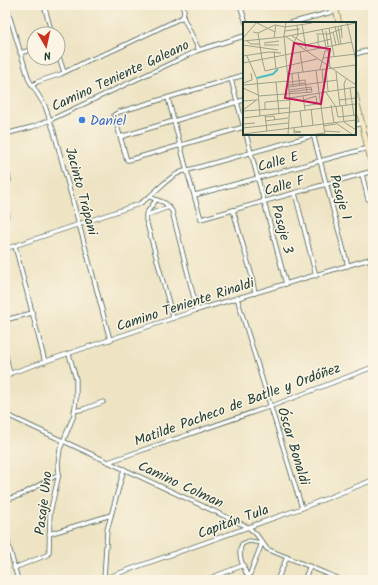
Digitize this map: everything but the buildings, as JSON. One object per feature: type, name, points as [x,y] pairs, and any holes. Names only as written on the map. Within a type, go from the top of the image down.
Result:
[{"type":"main road","points":[[335,8],[339,22]]},
{"type":"main road","points":[[356,99],[373,171]]},
{"type":"street","name":"Jacinto Trápani","points":[[6,5],[20,53],[32,86],[45,106],[50,120],[110,340]]},
{"type":"street","points":[[44,5],[50,26]]},
{"type":"street","points":[[183,5],[183,17],[199,50]]},
{"type":"street","points":[[240,5],[246,22]]},
{"type":"street","points":[[293,22],[335,8]]},
{"type":"street","points":[[32,86],[37,82],[114,50],[183,17]]},
{"type":"street","points":[[5,19],[10,18]]},
{"type":"street","points":[[5,24],[11,22]]},
{"type":"street","name":"Camino Teniente Galeano","points":[[5,134],[32,127],[50,120],[199,50],[243,36]]},
{"type":"street","points":[[356,54],[373,49]]},
{"type":"street","points":[[20,53],[26,51]]},
{"type":"street","points":[[62,66],[64,72]]},
{"type":"street","points":[[243,75],[119,112],[114,115],[127,160],[243,127]]},
{"type":"street","points":[[231,79],[243,123]]},
{"type":"street","points":[[168,98],[187,171],[195,195]]},
{"type":"street","points":[[120,136],[243,100]]},
{"type":"street","points":[[356,125],[362,123]]},
{"type":"street","name":"Pasaje 3","points":[[246,135],[286,284]]},
{"type":"street","points":[[5,250],[133,207],[150,197],[167,179],[173,176],[313,135]]},
{"type":"street","name":"Pasaje 1","points":[[313,135],[348,266]]},
{"type":"street","name":"Calle E","points":[[195,195],[368,148]]},
{"type":"street","points":[[5,161],[9,180],[5,186]]},
{"type":"street","name":"Calle F","points":[[195,195],[201,219],[373,171]]},
{"type":"street","points":[[362,174],[368,199]]},
{"type":"street","points":[[295,193],[316,276]]},
{"type":"street","points":[[150,197],[165,203],[172,211],[197,310]]},
{"type":"street","points":[[156,200],[146,214],[146,217],[172,318]]},
{"type":"street","points":[[5,205],[7,214],[6,218]]},
{"type":"street","points":[[146,217],[169,207]]},
{"type":"street","points":[[233,210],[251,273],[255,293]]},
{"type":"street","points":[[15,246],[46,362]]},
{"type":"street","name":"Camino Teniente Rinaldi","points":[[5,375],[197,310],[373,258]]},
{"type":"street","name":"Óscar Bonaldi","points":[[237,298],[302,508]]},
{"type":"street","points":[[5,320],[32,313]]},
{"type":"street","points":[[5,352],[10,374]]},
{"type":"street","name":"Pasaje Uno","points":[[14,568],[47,556],[49,552],[50,513],[59,474],[59,458],[63,441],[74,411],[76,399],[76,379],[69,354]]},
{"type":"street","name":"Matilde Pacheco de Batlle y Ordóñez","points":[[108,462],[270,406],[373,367]]},
{"type":"street","points":[[74,411],[103,402]]},
{"type":"street","name":"Camino Colman","points":[[5,414],[248,527],[256,534],[267,548],[310,566],[333,578],[342,580]]},
{"type":"street","points":[[102,579],[107,530],[124,469]]},
{"type":"street","points":[[5,500],[21,495],[59,474]]},
{"type":"street","name":"Capitán Tula","points":[[102,579],[302,508],[373,480]]},
{"type":"street","points":[[49,534],[111,516]]},
{"type":"street","points":[[5,532],[18,580]]},
{"type":"street","points":[[249,541],[262,543],[249,579],[240,552],[242,544],[249,541]]},
{"type":"street","points":[[277,580],[287,557]]},
{"type":"street","points":[[205,580],[244,565]]},
{"type":"street","points":[[304,580],[310,566]]},
{"type":"place","name":"Daniel","points":[[82,120]]}]
